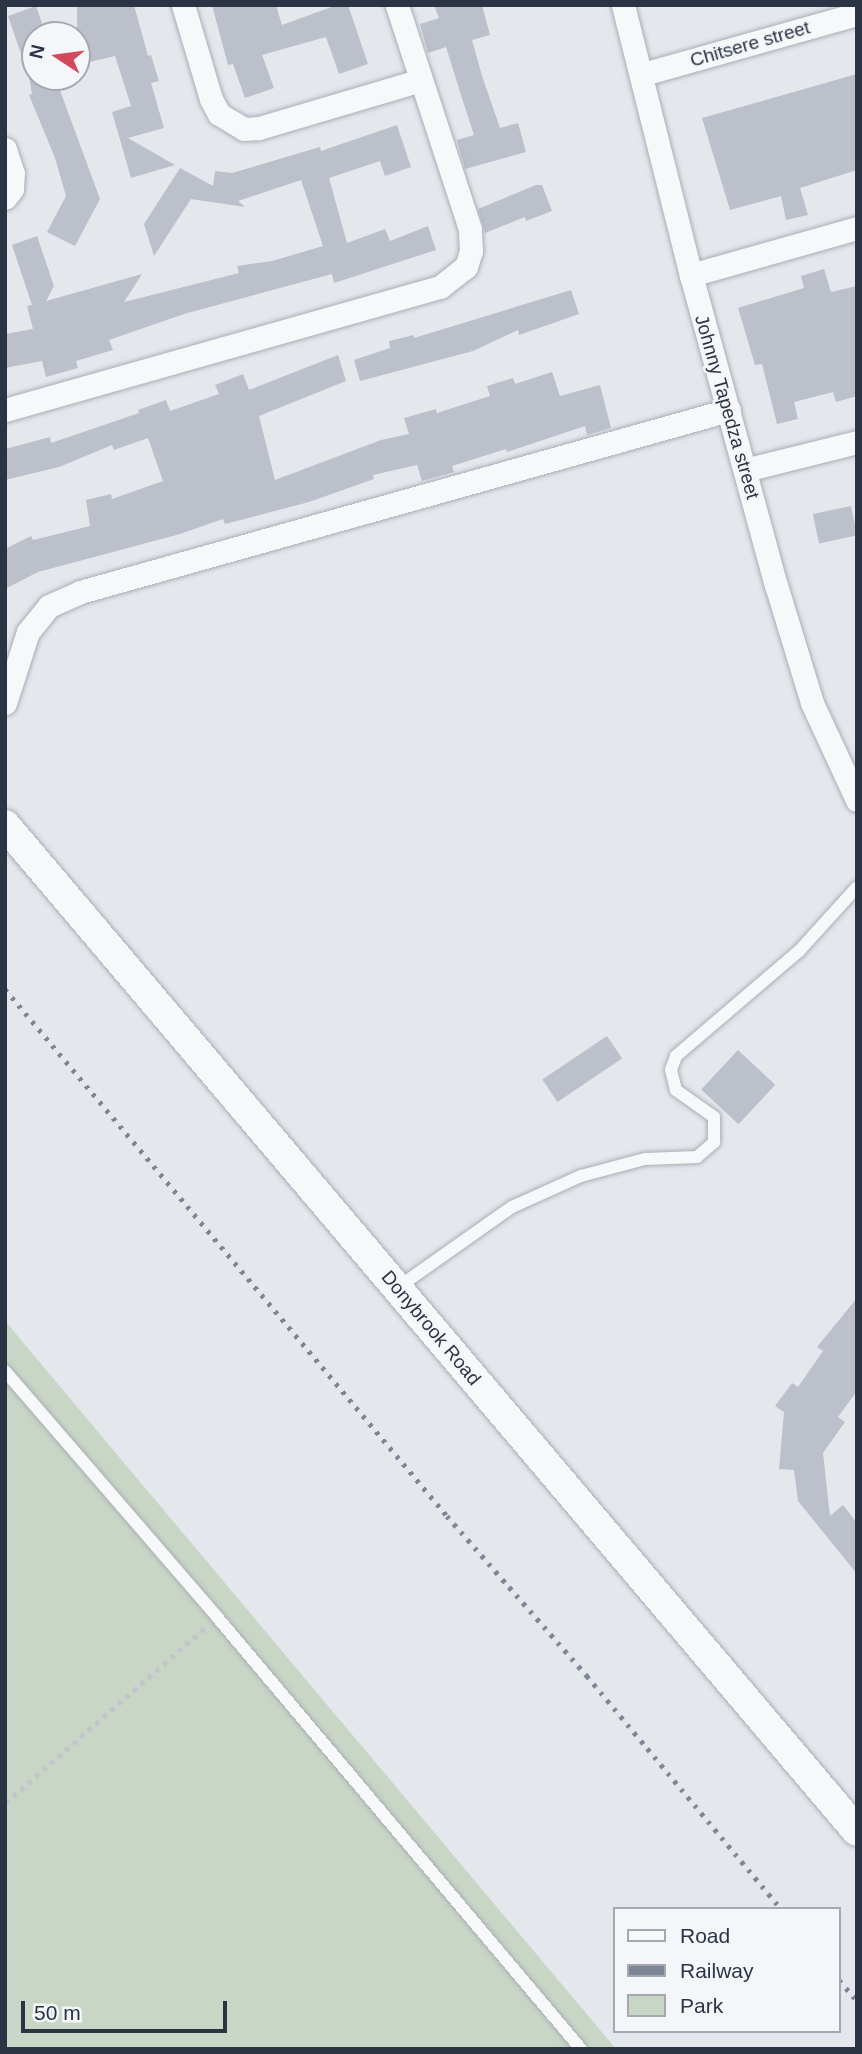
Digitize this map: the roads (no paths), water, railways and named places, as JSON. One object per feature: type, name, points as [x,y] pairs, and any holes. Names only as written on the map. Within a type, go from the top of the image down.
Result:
[{"type":"street","points":[[183,5],[211,100],[219,114],[244,129],[259,128],[421,80]]},
{"type":"street","points":[[5,410],[440,287],[466,267],[471,251],[470,229],[397,5]]},
{"type":"street","name":"Johnny Tapedza street","points":[[623,5],[643,74],[691,275],[812,703],[857,800]]},
{"type":"street","name":"Chitsere street","points":[[643,74],[857,14]]},
{"type":"street","points":[[5,149],[13,173],[12,189],[5,198]]},
{"type":"street","points":[[691,275],[857,228]]},
{"type":"street","points":[[5,703],[28,632],[49,606],[80,592],[729,410]]},
{"type":"street","points":[[745,470],[857,442]]},
{"type":"street","name":"Donybrook Road","points":[[5,825],[857,1831]]},
{"type":"lane","points":[[397,1288],[512,1207],[581,1176],[645,1159],[697,1157],[715,1142],[714,1117],[676,1090],[671,1070],[676,1056],[799,951],[857,887]]},
{"type":"lane","points":[[5,1371],[217,1617],[580,2049]]},
{"type":"railway","points":[[5,989],[779,1907]]},
{"type":"railway","points":[[841,1982],[857,2001]]}]
